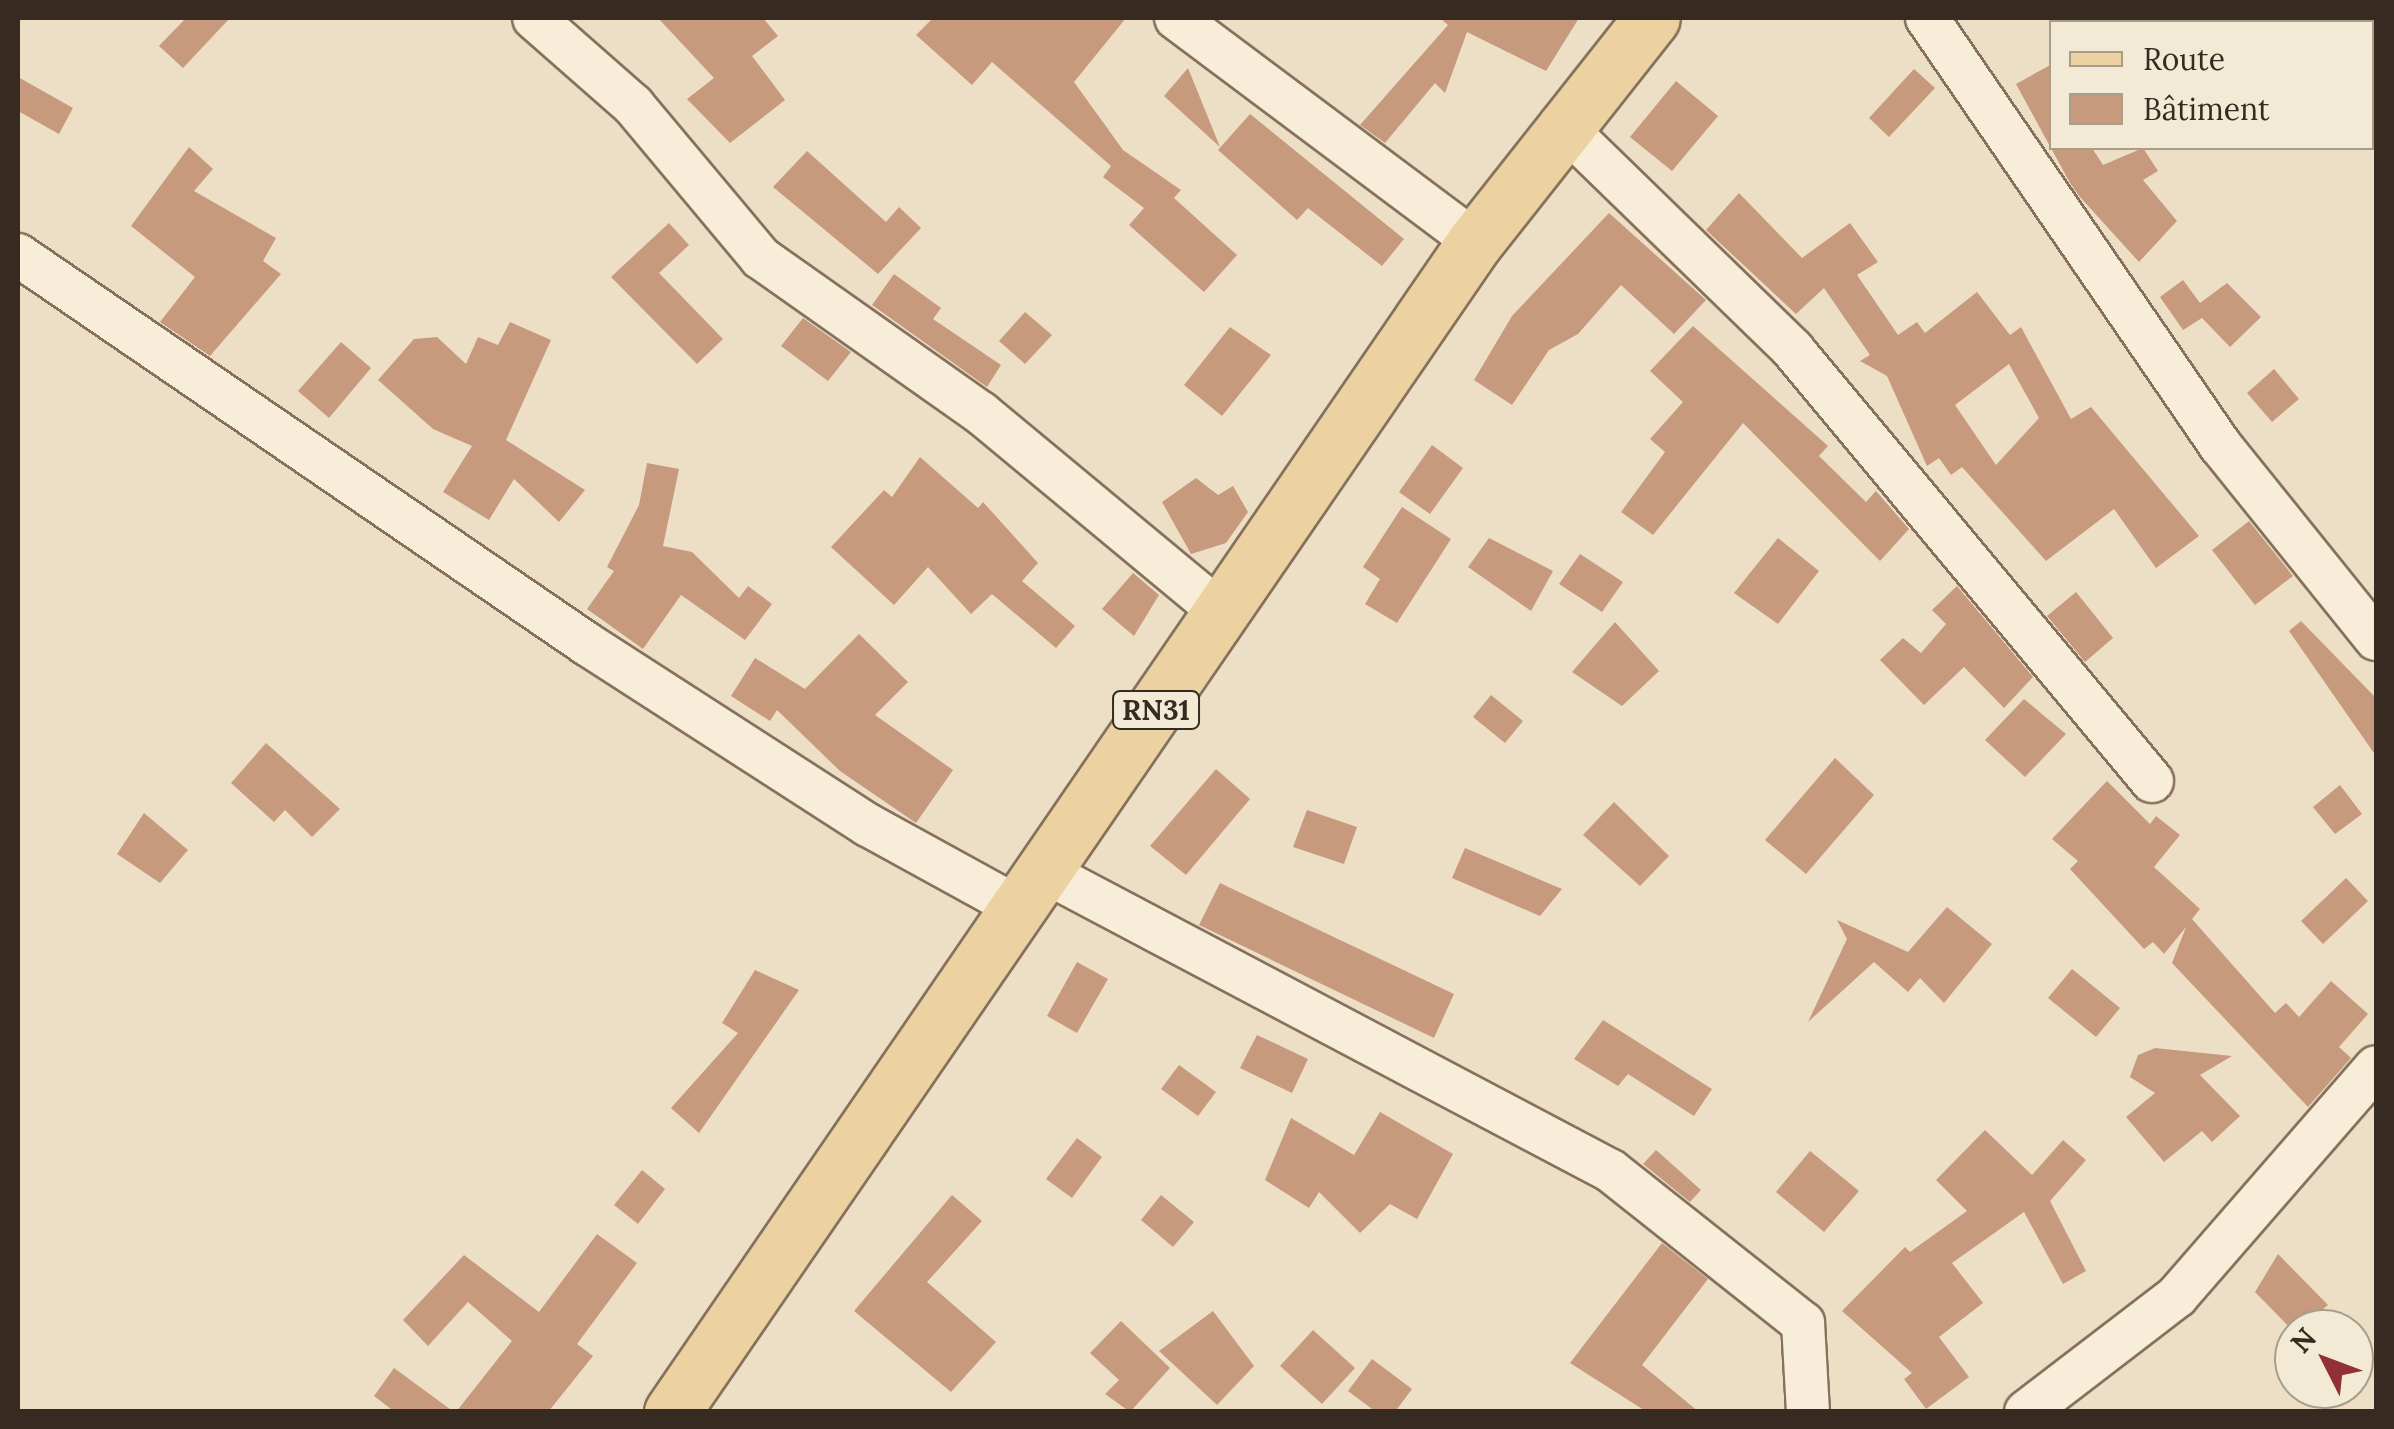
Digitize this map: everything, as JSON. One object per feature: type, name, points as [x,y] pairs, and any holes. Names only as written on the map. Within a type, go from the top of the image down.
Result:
[{"type":"main road","name":"RN31","points":[[672,1412],[1034,891],[1475,242],[1561,124],[1652,18]]},
{"type":"street","points":[[534,18],[632,105],[760,258],[982,413],[1221,612]]},
{"type":"street","points":[[1176,18],[1475,242]]},
{"type":"street","points":[[1927,18],[2220,445],[2376,639]]},
{"type":"street","points":[[1561,124],[1793,350],[2152,781]]},
{"type":"street","points":[[18,255],[587,644],[868,825],[1034,891],[1611,1170],[1802,1323],[1808,1412]]},
{"type":"street","points":[[2026,1412],[2177,1296],[2376,1067]]},
{"type":"building","points":[[186,18],[230,18],[183,68],[159,46]]},
{"type":"building","points":[[658,18],[763,18],[778,36],[752,56],[785,100],[730,143],[687,99],[714,78]]},
{"type":"building","points":[[933,18],[1126,18],[1074,82],[1123,150],[1181,190],[1174,198],[1237,255],[1204,292],[1129,225],[1144,208],[1103,177],[1111,166],[992,62],[972,85],[916,35]]},
{"type":"building","points":[[1440,18],[1579,18],[1546,71],[1467,32],[1445,93],[1435,83],[1385,143],[1360,125],[1448,25]]},
{"type":"building","points":[[2049,66],[2049,144],[2016,84]]},
{"type":"building","points":[[1188,68],[1220,147],[1164,96]]},
{"type":"building","points":[[1914,69],[1935,88],[1889,137],[1869,118]]},
{"type":"building","points":[[18,77],[73,108],[59,134],[18,111]]},
{"type":"building","points":[[1676,81],[1718,116],[1672,171],[1630,137]]},
{"type":"building","points":[[1250,114],[1404,239],[1382,266],[1308,208],[1297,220],[1218,150]]},
{"type":"building","points":[[189,147],[213,169],[194,191],[276,238],[263,261],[281,274],[210,356],[160,322],[195,277],[131,226]]},
{"type":"building","points":[[2052,150],[2093,150],[2103,165],[2144,150],[2158,171],[2143,180],[2177,221],[2139,262],[2070,183]]},
{"type":"building","points":[[807,151],[886,222],[899,207],[921,228],[878,274],[773,187]]},
{"type":"building","points":[[1739,193],[1802,258],[1850,223],[1878,262],[1857,275],[1898,335],[1917,322],[1925,333],[1977,292],[2010,335],[2021,327],[2071,419],[2091,407],[2199,536],[2156,568],[2114,509],[2046,561],[1962,467],[1951,475],[1939,458],[1927,466],[1887,376],[1860,361],[1870,355],[1824,288],[1796,314],[1706,230]],"holes":[[[2009,364],[2039,418],[1996,465],[1955,405]]]},
{"type":"building","points":[[1609,213],[1706,300],[1674,334],[1621,285],[1578,334],[1549,350],[1512,405],[1474,380],[1512,316]]},
{"type":"building","points":[[669,223],[689,245],[659,273],[723,339],[697,364],[611,277]]},
{"type":"building","points":[[894,274],[941,308],[933,319],[1001,365],[987,387],[872,305]]},
{"type":"building","points":[[2183,280],[2200,303],[2227,283],[2261,317],[2230,347],[2202,318],[2183,330],[2160,297]]},
{"type":"building","points":[[1025,312],[1052,335],[1025,364],[999,341]]},
{"type":"building","points":[[803,318],[851,352],[828,381],[781,346]]},
{"type":"building","points":[[510,322],[551,340],[506,440],[585,490],[559,522],[514,479],[489,520],[443,492],[472,446],[433,429],[378,380],[414,339],[437,337],[466,364],[478,337],[498,345]]},
{"type":"building","points":[[1693,326],[1828,446],[1808,468],[1819,456],[1866,502],[1876,491],[1909,529],[1880,561],[1743,423],[1653,535],[1621,512],[1665,452],[1650,439],[1683,402],[1650,371]]},
{"type":"building","points":[[1230,327],[1271,355],[1222,416],[1184,385]]},
{"type":"building","points":[[341,342],[371,368],[329,418],[298,391]]},
{"type":"building","points":[[2274,369],[2299,399],[2272,422],[2247,393]]},
{"type":"building","points":[[1432,445],[1463,468],[1430,514],[1399,492]]},
{"type":"building","points":[[920,457],[978,508],[983,502],[1038,563],[1022,581],[1075,626],[1056,648],[992,594],[971,614],[928,567],[894,605],[831,547],[884,490],[892,497]]},
{"type":"building","points":[[647,463],[679,469],[663,546],[692,552],[739,598],[748,586],[772,604],[745,640],[681,595],[643,649],[587,609],[614,571],[607,567],[639,505]]},
{"type":"building","points":[[1196,478],[1218,495],[1233,486],[1248,512],[1226,543],[1191,554],[1162,502]]},
{"type":"building","points":[[1402,507],[1451,539],[1397,623],[1365,604],[1380,579],[1363,567]]},
{"type":"building","points":[[2249,521],[2293,576],[2255,605],[2212,550]]},
{"type":"building","points":[[1489,538],[1553,571],[1531,611],[1468,567]]},
{"type":"building","points":[[1778,538],[1819,571],[1778,624],[1734,593]]},
{"type":"building","points":[[1580,554],[1623,582],[1602,612],[1559,584]]},
{"type":"building","points":[[1133,573],[1159,595],[1134,636],[1102,609]]},
{"type":"building","points":[[1957,586],[2033,677],[2004,708],[1964,667],[1924,705],[1880,660],[1903,638],[1921,653],[1946,624],[1932,610]]},
{"type":"building","points":[[2076,592],[2113,638],[2085,662],[2047,616]]},
{"type":"building","points":[[2301,621],[2376,698],[2376,756],[2289,631]]},
{"type":"building","points":[[1615,622],[1659,671],[1622,706],[1572,672]]},
{"type":"building","points":[[859,634],[908,682],[875,715],[953,770],[916,823],[840,771],[777,710],[770,721],[731,696],[755,658],[805,689]]},
{"type":"building","points":[[1491,695],[1523,721],[1505,743],[1473,717]]},
{"type":"building","points":[[2024,699],[2066,734],[2025,777],[1985,740]]},
{"type":"building","points":[[266,743],[340,809],[312,837],[285,810],[274,822],[231,783]]},
{"type":"building","points":[[1835,758],[1874,795],[1806,874],[1765,840]]},
{"type":"building","points":[[1216,769],[1250,799],[1186,875],[1150,846]]},
{"type":"building","points":[[2107,781],[2150,824],[2156,816],[2180,835],[2154,867],[2200,909],[2192,919],[2275,1013],[2286,1003],[2299,1017],[2331,981],[2368,1014],[2339,1047],[2351,1058],[2308,1107],[2172,963],[2186,927],[2164,954],[2153,942],[2144,949],[2070,869],[2078,861],[2052,839]]},
{"type":"building","points":[[2340,785],[2362,814],[2335,834],[2313,807]]},
{"type":"building","points":[[1614,802],[1669,856],[1640,886],[1583,835]]},
{"type":"building","points":[[1307,810],[1357,827],[1344,864],[1293,847]]},
{"type":"building","points":[[144,813],[188,850],[160,883],[117,854]]},
{"type":"building","points":[[1465,848],[1562,889],[1540,916],[1452,878]]},
{"type":"building","points":[[2346,878],[2368,901],[2323,944],[2301,921]]},
{"type":"building","points":[[1220,883],[1454,994],[1434,1038],[1199,925]]},
{"type":"building","points":[[1947,907],[1992,944],[1944,1003],[1920,978],[1908,992],[1874,962],[1808,1022],[1847,939],[1837,920],[1908,952]]},
{"type":"building","points":[[1077,962],[1108,979],[1077,1033],[1047,1016]]},
{"type":"building","points":[[2072,969],[2120,1008],[2096,1037],[2048,998]]},
{"type":"building","points":[[755,970],[799,990],[699,1133],[671,1108],[738,1033],[722,1023]]},
{"type":"building","points":[[1603,1020],[1712,1089],[1694,1116],[1628,1074],[1618,1086],[1574,1059]]},
{"type":"building","points":[[1257,1035],[1308,1059],[1292,1093],[1240,1068]]},
{"type":"building","points":[[2155,1048],[2232,1056],[2200,1075],[2240,1116],[2212,1142],[2202,1131],[2164,1162],[2126,1117],[2155,1093],[2130,1077],[2138,1055]]},
{"type":"building","points":[[1179,1065],[1216,1092],[1198,1116],[1161,1089]]},
{"type":"building","points":[[1380,1112],[1453,1154],[1417,1219],[1390,1204],[1360,1233],[1319,1192],[1309,1208],[1265,1180],[1291,1118],[1354,1155]]},
{"type":"building","points":[[1985,1130],[2032,1175],[2063,1140],[2086,1160],[2050,1201],[2086,1271],[2063,1284],[2024,1212],[1952,1263],[1983,1303],[1939,1337],[1969,1377],[1926,1409],[1904,1379],[1912,1373],[1842,1311],[1905,1247],[1910,1252],[1967,1211],[1936,1180]]},
{"type":"building","points":[[1077,1138],[1102,1157],[1072,1198],[1046,1179]]},
{"type":"building","points":[[1656,1150],[1701,1190],[1690,1202],[1643,1164]]},
{"type":"building","points":[[1810,1151],[1859,1191],[1824,1232],[1776,1192]]},
{"type":"building","points":[[642,1170],[665,1189],[638,1224],[614,1205]]},
{"type":"building","points":[[952,1195],[982,1221],[927,1282],[996,1342],[951,1392],[854,1311]]},
{"type":"building","points":[[1161,1195],[1194,1222],[1173,1247],[1141,1220]]},
{"type":"building","points":[[597,1234],[637,1263],[577,1344],[593,1356],[548,1412],[456,1412],[512,1341],[468,1302],[428,1346],[403,1320],[464,1255],[539,1312]]},
{"type":"building","points":[[1662,1243],[1708,1279],[1642,1365],[1699,1412],[1647,1412],[1570,1363]]},
{"type":"building","points":[[2278,1254],[2328,1305],[2323,1309],[2274,1311],[2255,1292]]},
{"type":"building","points":[[1213,1311],[1254,1366],[1217,1405],[1159,1351]]},
{"type":"building","points":[[1121,1321],[1170,1368],[1130,1412],[1105,1394],[1119,1380],[1090,1353]]},
{"type":"building","points":[[1313,1330],[1355,1368],[1322,1404],[1280,1366]]},
{"type":"building","points":[[1372,1359],[1412,1389],[1395,1412],[1376,1412],[1348,1391]]},
{"type":"building","points":[[394,1368],[454,1412],[395,1412],[374,1396]]}]
